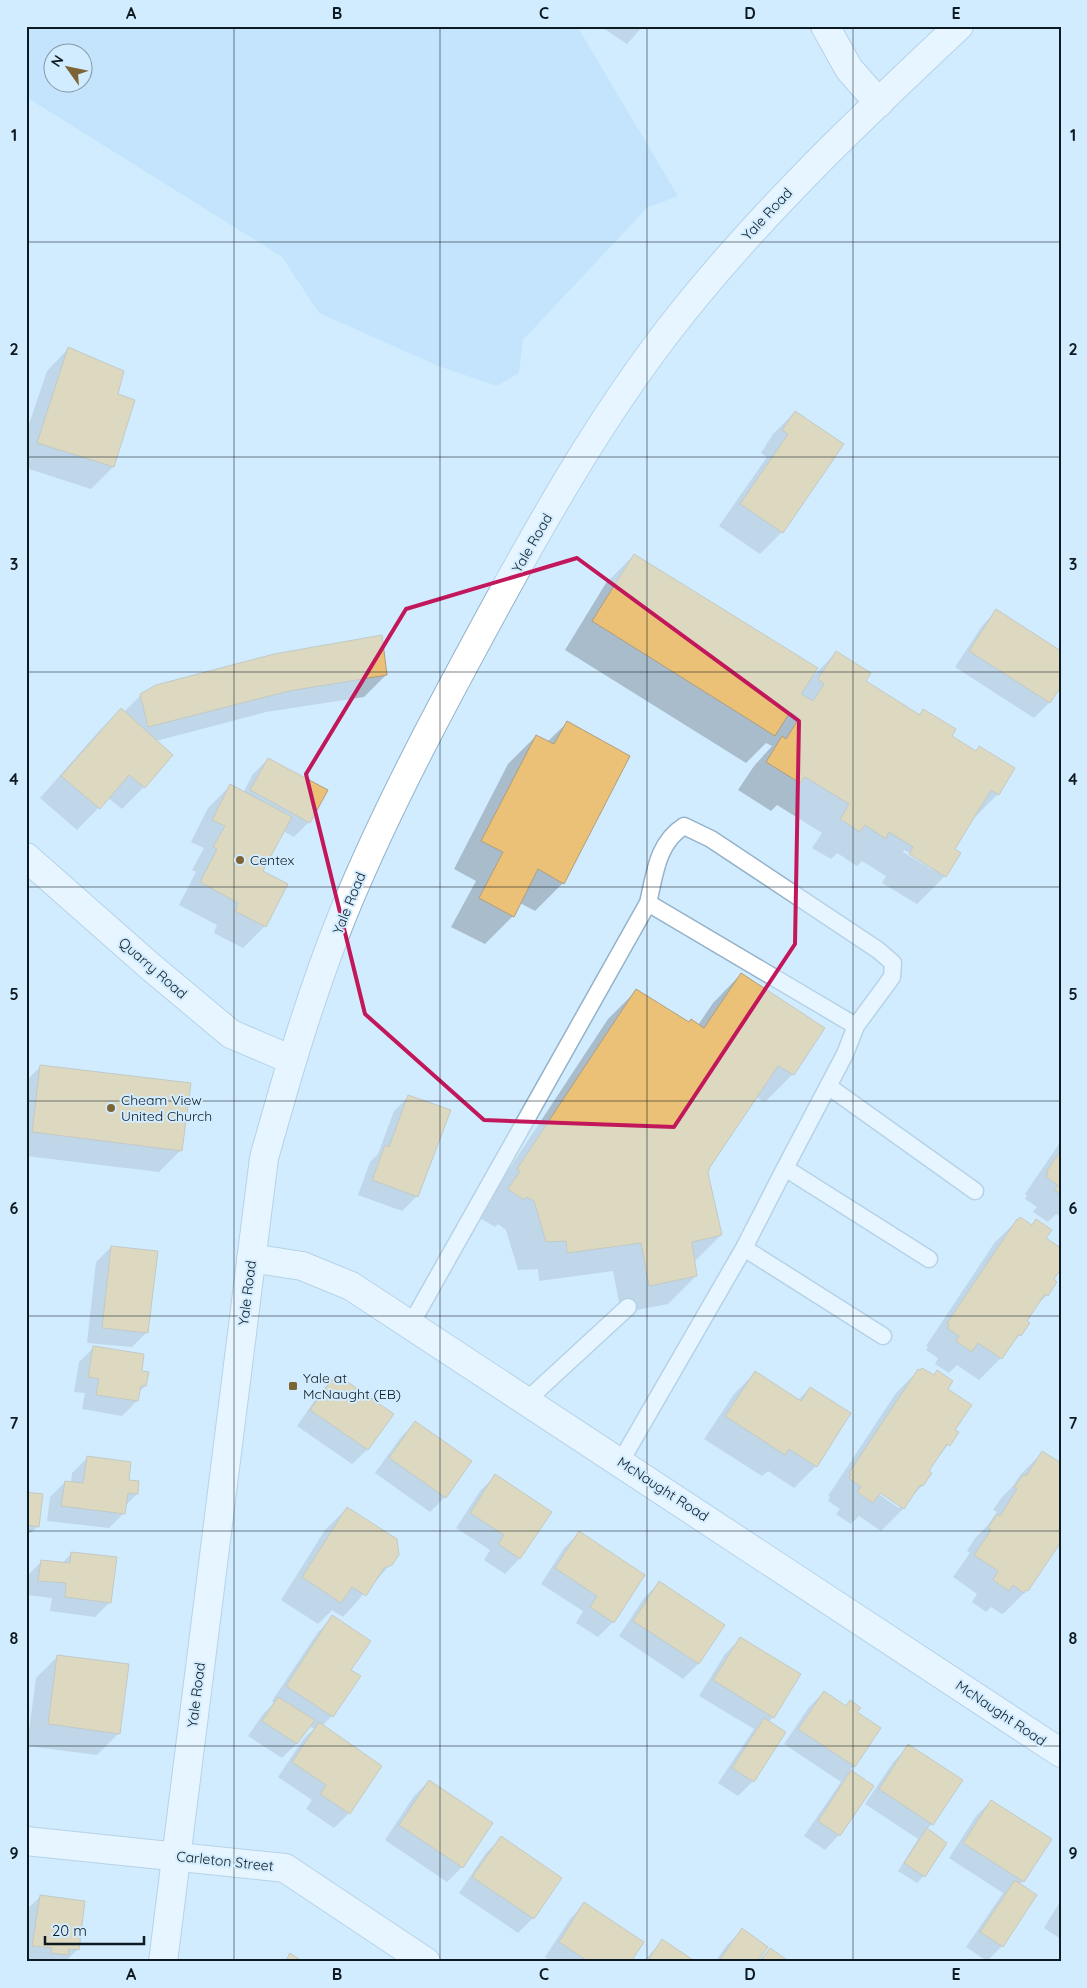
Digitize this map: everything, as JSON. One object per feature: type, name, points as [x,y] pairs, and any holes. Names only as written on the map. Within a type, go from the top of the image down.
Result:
[{"type":"main road","points":[[825,26],[850,69],[879,103]]},
{"type":"main road","name":"Yale Road","points":[[163,1962],[264,1158],[292,1060],[340,924],[373,845],[477,641],[520,562],[568,481],[640,369],[693,300],[784,196],[959,26]]},
{"type":"main road","name":"Quarry Road","points":[[26,857],[230,1034],[292,1060]]},
{"type":"main road","name":"McNaught Road","points":[[251,1258],[302,1266],[351,1286],[1061,1753]]},
{"type":"main road","name":"Carleton Street","points":[[26,1841],[285,1868],[426,1962]]},
{"type":"lane","points":[[411,1324],[648,903],[659,855],[673,833],[684,826],[711,839],[878,950],[893,963],[892,977],[856,1026],[845,1054],[744,1248],[621,1462]]},
{"type":"lane","points":[[648,903],[856,1026]]},
{"type":"lane","points":[[828,1086],[975,1191]]},
{"type":"lane","points":[[785,1168],[930,1258]]},
{"type":"lane","points":[[744,1248],[884,1336]]},
{"type":"lane","points":[[527,1400],[628,1307]]},
{"type":"highlighted area","points":[[577,558],[799,721],[795,944],[674,1127],[484,1120],[365,1014],[306,774],[406,609]]},
{"type":"shaded area","points":[[26,26],[577,26],[678,196],[647,208],[523,340],[519,373],[497,386],[438,366],[319,313],[282,257],[26,97]]},
{"type":"building","points":[[68,347],[124,371],[118,394],[135,400],[114,467],[37,443]]},
{"type":"building","points":[[795,411],[844,444],[783,533],[740,504],[788,434],[782,430]]},
{"type":"building","points":[[634,554],[818,668],[801,694],[813,701],[824,684],[818,679],[836,651],[871,673],[866,681],[920,715],[923,709],[956,729],[952,736],[976,751],[979,746],[1015,768],[999,795],[991,790],[955,849],[961,853],[946,877],[909,854],[913,847],[889,832],[886,839],[865,825],[860,832],[840,819],[849,804],[805,777],[800,783],[766,762],[782,736],[786,739],[799,718],[790,712],[775,736],[592,621]]},
{"type":"building","points":[[996,609],[1061,651],[1061,687],[1050,703],[969,651]]},
{"type":"building","points":[[382,635],[387,675],[289,691],[148,727],[140,694],[156,685],[274,654]]},
{"type":"building","points":[[121,708],[173,755],[145,788],[129,775],[100,809],[61,776]]},
{"type":"building","points":[[567,721],[630,756],[564,884],[538,869],[514,917],[479,898],[503,852],[481,841],[536,735],[554,744]]},
{"type":"building","points":[[268,758],[328,790],[310,823],[250,790]]},
{"type":"building","name":"Centex","points":[[230,784],[292,817],[263,871],[288,884],[266,927],[235,911],[238,903],[200,882],[217,849],[213,847],[225,826],[212,820]]},
{"type":"building","points":[[741,973],[825,1028],[794,1075],[778,1066],[710,1167],[708,1173],[722,1235],[692,1242],[697,1276],[649,1286],[641,1243],[567,1253],[566,1241],[546,1242],[534,1201],[526,1197],[524,1200],[508,1189],[520,1171],[517,1169],[636,989],[689,1022],[691,1019],[704,1028]]},
{"type":"building","name":"Cheam View United Church","points":[[40,1065],[191,1083],[182,1151],[32,1132]]},
{"type":"building","points":[[408,1095],[451,1110],[418,1197],[372,1180],[385,1145],[389,1147]]},
{"type":"building","points":[[1061,1150],[1061,1194],[1054,1190],[1058,1185],[1046,1177],[1048,1173],[1046,1172]]},
{"type":"building","points":[[1020,1217],[1032,1225],[1036,1219],[1052,1230],[1046,1238],[1061,1248],[1061,1269],[1054,1279],[1057,1282],[1048,1296],[1045,1294],[1027,1321],[1030,1323],[1021,1336],[1019,1334],[1002,1359],[978,1343],[972,1352],[956,1341],[959,1336],[947,1328],[949,1324],[947,1323]]},
{"type":"building","points":[[111,1246],[158,1251],[148,1333],[102,1328]]},
{"type":"building","points":[[93,1346],[144,1354],[142,1371],[149,1372],[146,1386],[141,1386],[138,1401],[96,1395],[99,1379],[88,1377]]},
{"type":"building","points":[[922,1368],[934,1375],[937,1370],[953,1381],[948,1389],[972,1405],[955,1430],[959,1432],[950,1446],[947,1444],[929,1471],[932,1473],[923,1486],[920,1485],[904,1509],[880,1493],[873,1503],[857,1492],[861,1487],[849,1478],[851,1475],[849,1473],[918,1369]]},
{"type":"building","points":[[755,1371],[801,1401],[810,1387],[851,1413],[817,1467],[789,1449],[785,1455],[725,1416]]},
{"type":"building","points":[[336,1374],[394,1414],[368,1450],[310,1410]]},
{"type":"building","points":[[415,1421],[472,1461],[446,1498],[389,1458]]},
{"type":"building","points":[[1042,1451],[1061,1463],[1061,1542],[1028,1591],[1026,1590],[1024,1593],[1013,1585],[1009,1591],[993,1580],[998,1571],[974,1555],[991,1530],[988,1528],[997,1514],[1000,1516],[1017,1489],[1014,1487],[1024,1474],[1026,1476]]},
{"type":"building","points":[[87,1456],[131,1462],[129,1480],[139,1481],[138,1494],[128,1493],[125,1514],[61,1506],[65,1481],[83,1483]]},
{"type":"building","points":[[495,1474],[552,1512],[520,1559],[498,1544],[504,1535],[470,1513]]},
{"type":"building","points":[[26,1492],[43,1494],[39,1527],[26,1525]]},
{"type":"building","points":[[347,1507],[397,1539],[399,1555],[392,1565],[384,1568],[366,1596],[352,1587],[341,1603],[302,1577]]},
{"type":"building","points":[[579,1531],[645,1575],[614,1623],[590,1607],[597,1596],[555,1568]]},
{"type":"building","points":[[71,1552],[117,1557],[111,1603],[65,1597],[66,1583],[38,1581],[41,1560],[70,1563]]},
{"type":"building","points":[[659,1581],[725,1625],[699,1664],[633,1621]]},
{"type":"building","points":[[332,1615],[371,1641],[351,1670],[361,1676],[333,1717],[286,1686]]},
{"type":"building","points":[[740,1637],[801,1674],[774,1718],[713,1680]]},
{"type":"building","points":[[57,1655],[129,1664],[120,1734],[48,1724]]},
{"type":"building","points":[[824,1691],[846,1706],[850,1700],[861,1708],[857,1712],[881,1728],[855,1767],[798,1729]]},
{"type":"building","points":[[278,1697],[315,1720],[297,1744],[262,1721]]},
{"type":"building","points":[[764,1718],[786,1732],[754,1782],[732,1768]]},
{"type":"building","points":[[319,1722],[382,1766],[350,1814],[320,1794],[326,1785],[292,1762]]},
{"type":"building","points":[[908,1744],[963,1780],[933,1825],[879,1789]]},
{"type":"building","points":[[851,1770],[874,1786],[840,1836],[818,1821]]},
{"type":"building","points":[[429,1780],[493,1823],[463,1868],[399,1825]]},
{"type":"building","points":[[991,1800],[1052,1839],[1024,1882],[963,1843]]},
{"type":"building","points":[[927,1828],[947,1843],[925,1877],[904,1863]]},
{"type":"building","points":[[501,1836],[562,1878],[534,1919],[472,1877]]},
{"type":"building","points":[[1015,1880],[1037,1895],[1003,1947],[980,1932]]},
{"type":"building","points":[[40,1895],[85,1901],[79,1950],[69,1949],[68,1955],[51,1953],[52,1948],[32,1946]]},
{"type":"building","points":[[584,1902],[644,1942],[631,1962],[589,1962],[559,1942]]},
{"type":"building","points":[[742,1928],[768,1947],[757,1962],[718,1962]]},
{"type":"building","points":[[662,1939],[696,1962],[647,1962]]},
{"type":"building","points":[[770,1948],[790,1962],[760,1962]]},
{"type":"building","points":[[290,1953],[303,1962],[285,1962]]},
{"type":"place","name":"Centex","points":[[240,860]]},
{"type":"place","name":"Cheam View United Church","points":[[111,1108]]},
{"type":"place","name":"Yale at McNaught (EB)","points":[[293,1386]]}]
